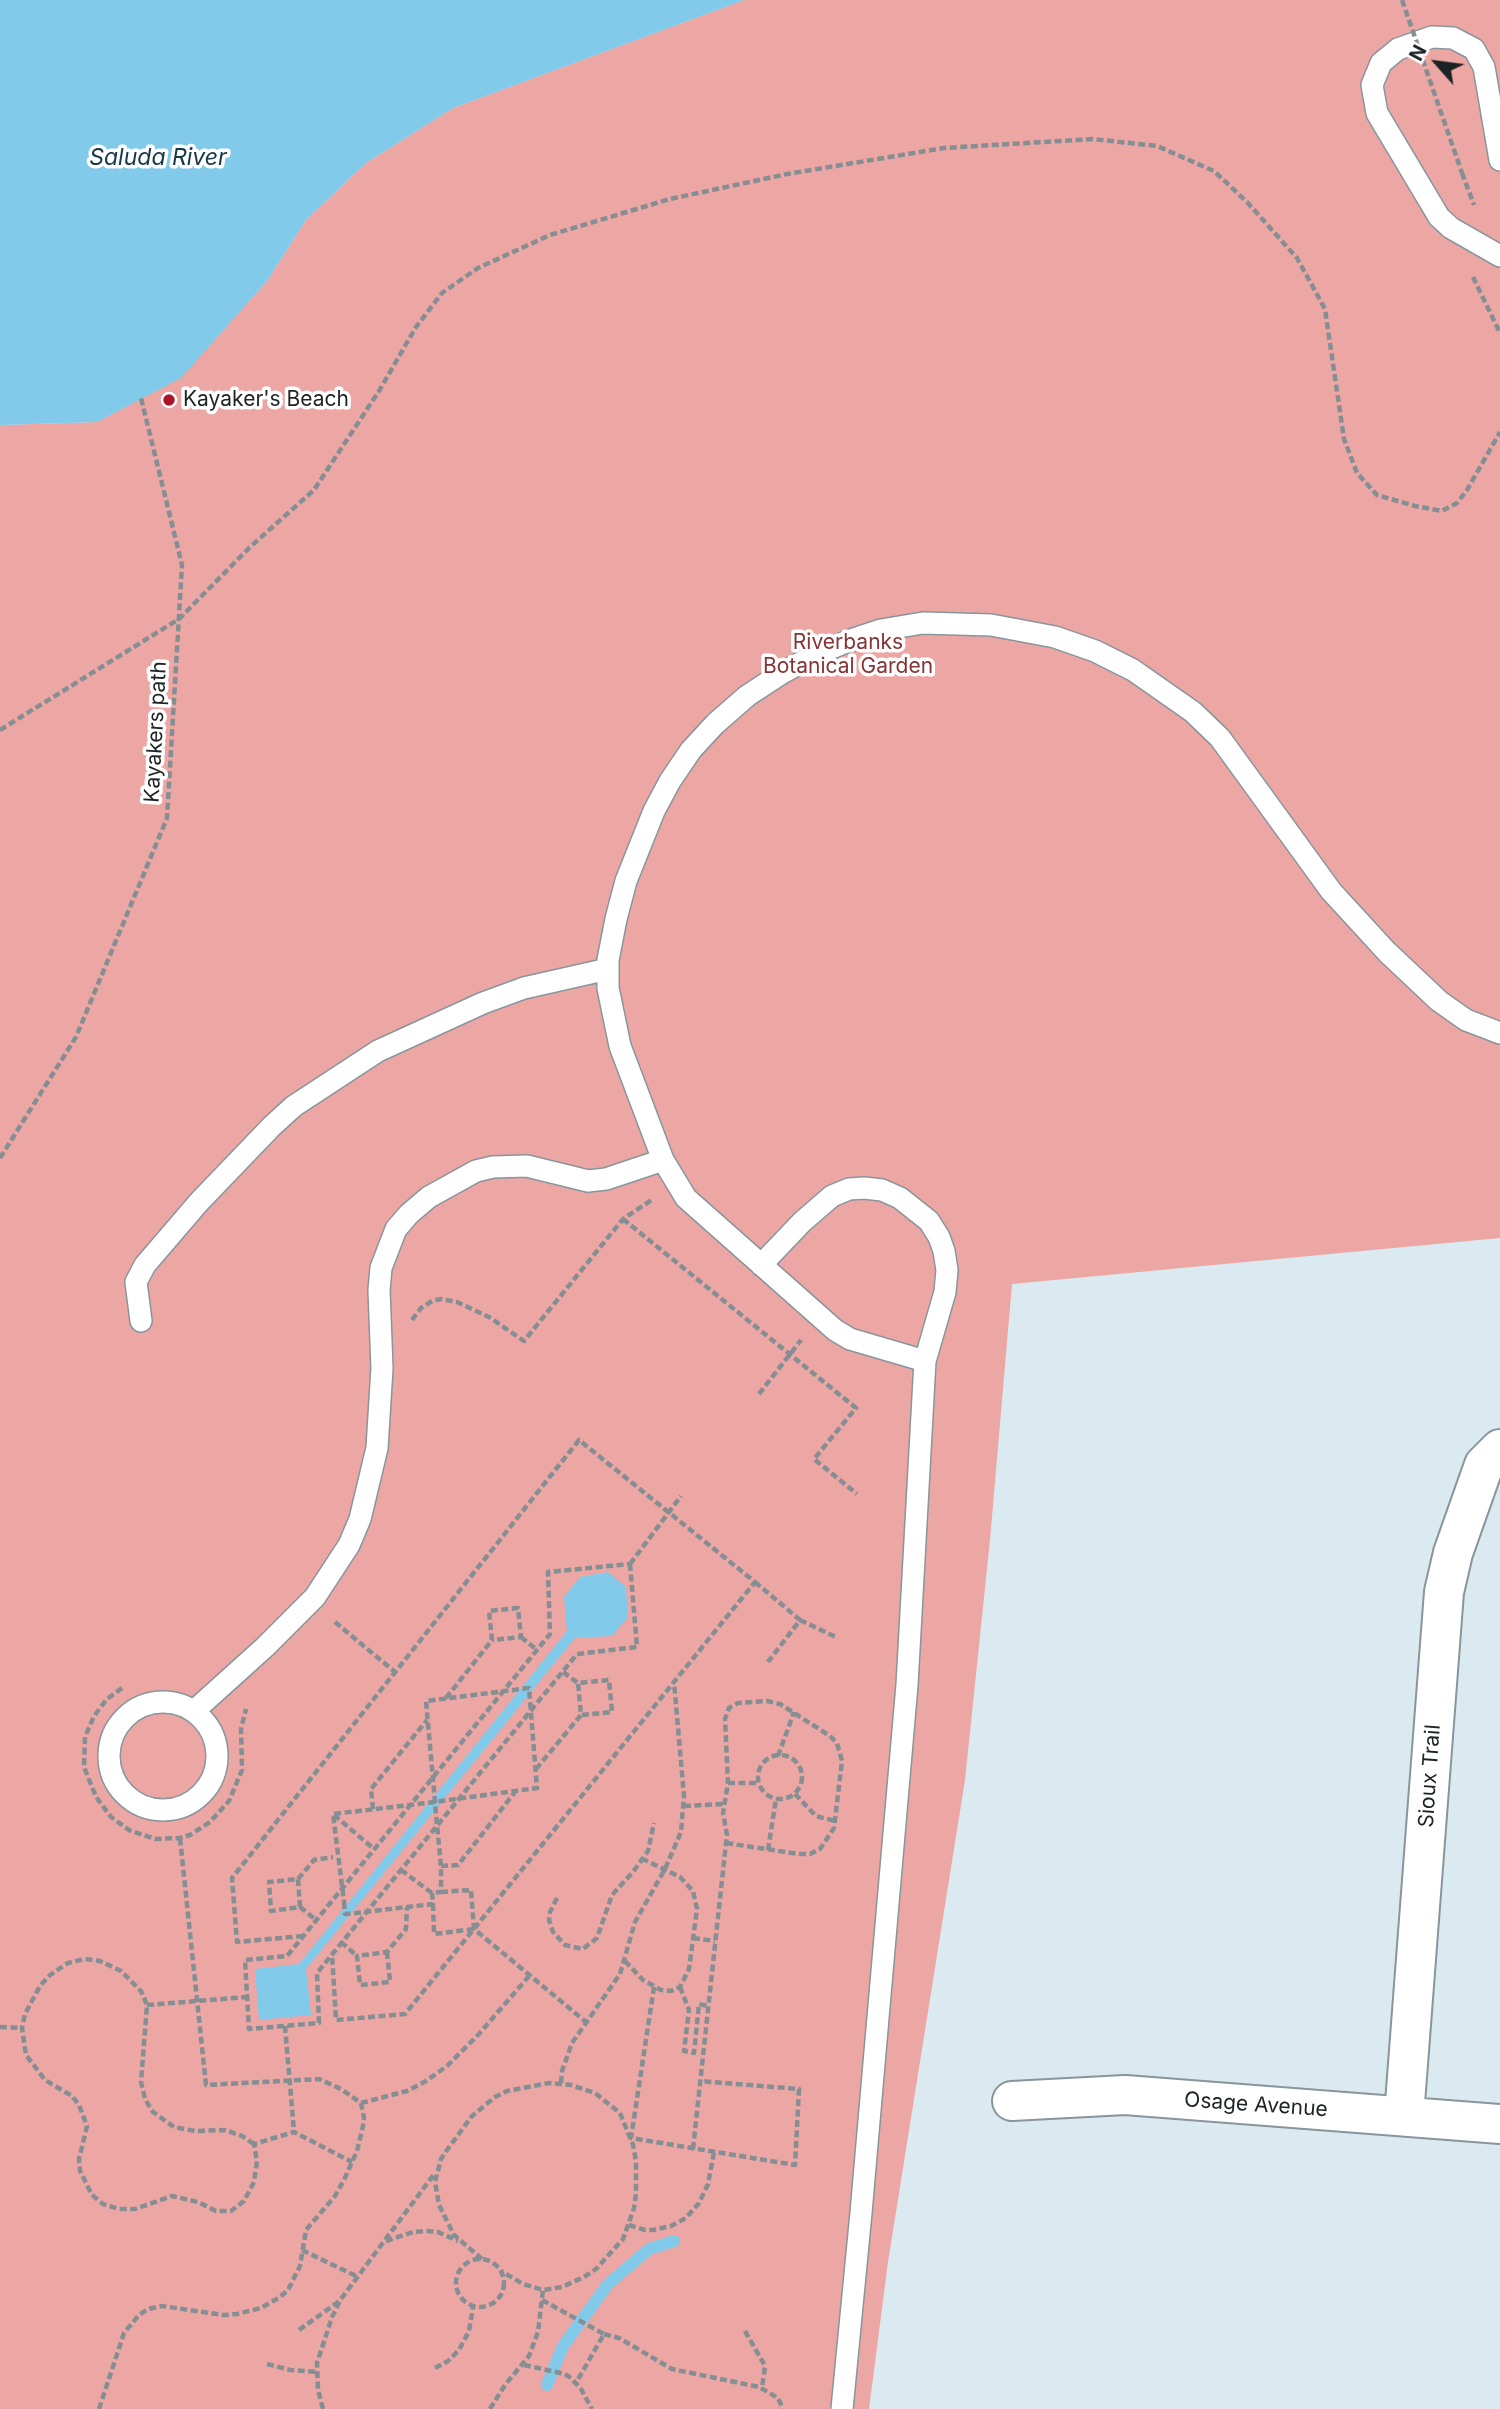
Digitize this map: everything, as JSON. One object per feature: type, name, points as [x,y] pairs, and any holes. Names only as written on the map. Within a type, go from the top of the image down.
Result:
[{"type":"street","name":"Sioux Trail","points":[[1404,2116],[1444,1592],[1453,1552],[1484,1465],[1500,1449]]},
{"type":"street","name":"Osage Avenue","points":[[1012,2101],[1125,2095],[1500,2124]]},
{"type":"lane","points":[[1500,160],[1484,66],[1474,49],[1453,38],[1433,37],[1398,50],[1381,63],[1371,85],[1377,113],[1439,217],[1451,228],[1500,256]]},
{"type":"lane","points":[[925,1361],[850,1339],[820,1317],[686,1198],[663,1160],[620,1046],[608,988],[608,969],[616,919],[626,881],[654,811],[670,780],[691,750],[715,724],[747,696],[782,673],[848,641],[881,630],[923,623],[969,623],[1029,631],[1096,651],[1133,670],[1194,712],[1220,738],[1331,891],[1387,952],[1439,1001],[1466,1020],[1500,1033]]},
{"type":"lane","points":[[141,1321],[136,1282],[145,1265],[199,1202],[294,1106],[378,1051],[483,1003],[524,988],[608,969]]},
{"type":"lane","points":[[194,1711],[265,1647],[315,1597],[349,1545],[377,1448],[382,1368],[379,1290],[381,1268],[396,1229],[409,1213],[429,1197],[476,1171],[493,1167],[527,1167],[588,1181],[606,1179],[663,1160]]},
{"type":"lane","points":[[761,1265],[802,1222],[832,1196],[849,1189],[864,1188],[882,1190],[900,1198],[929,1221],[939,1237],[947,1270],[945,1292],[925,1361],[907,1685],[842,2409]]},
{"type":"lane","points":[[159,1701],[177,1703],[194,1711],[206,1723],[214,1738],[217,1756],[214,1774],[205,1789],[192,1801],[176,1808],[159,1810],[141,1805],[126,1796],[115,1781],[110,1765],[109,1746],[116,1729],[127,1715],[142,1706],[159,1701]]},
{"type":"path","points":[[1402,0],[1461,173]]},
{"type":"path","points":[[0,730],[178,619],[249,548],[314,489],[379,391],[416,327],[442,293],[478,268],[550,235],[670,199],[786,174],[944,148],[1093,139],[1157,146],[1214,172],[1247,202],[1297,258],[1325,309],[1344,439],[1357,473],[1377,495],[1442,511],[1457,503],[1467,490],[1500,432]]},
{"type":"path","name":"Kayakers path","points":[[0,1158],[76,1037],[167,818],[182,565],[141,398]]},
{"type":"path","points":[[409,1329],[421,1308],[441,1299],[472,1308],[524,1341],[624,1219],[856,1408],[814,1459],[857,1494]]},
{"type":"path","points":[[759,1394],[820,1317]]},
{"type":"path","points":[[303,1936],[237,1942],[232,1878],[579,1440],[800,1620],[838,1638]]},
{"type":"path","points":[[630,1564],[548,1572],[550,1634],[287,1956],[245,1960],[249,2029],[319,2023],[317,1973],[577,1654],[637,1647],[630,1564],[681,1496]]},
{"type":"path","points":[[332,1954],[336,2021],[405,2014],[755,1582]]},
{"type":"path","points":[[445,1699],[492,1640],[489,1611],[517,1608],[521,1637],[537,1650]]},
{"type":"path","points":[[326,1615],[394,1672]]},
{"type":"path","points":[[768,1662],[800,1620]]},
{"type":"path","points":[[492,1640],[521,1637]]},
{"type":"path","points":[[536,1770],[581,1715],[578,1684],[563,1672]]},
{"type":"path","points":[[578,1684],[609,1680],[612,1712],[581,1715]]},
{"type":"path","points":[[561,2083],[562,2071],[572,2043],[620,1974],[635,1922],[665,1870],[681,1832],[684,1806],[674,1682]]},
{"type":"path","points":[[122,1688],[100,1707],[94,1716],[85,1737],[84,1767],[91,1788],[104,1808],[129,1830],[155,1839],[180,1839],[200,1830],[229,1801],[244,1762],[241,1729],[247,1707]]},
{"type":"path","points":[[333,1814],[435,1802],[537,1788],[529,1688],[426,1701],[434,1787],[435,1802],[436,1815],[441,1866],[441,1892]]},
{"type":"path","points":[[693,2149],[715,1941],[726,1843],[727,1835],[723,1804],[728,1783],[725,1719],[729,1708],[738,1703],[767,1701],[780,1704],[794,1712],[838,1743],[842,1761],[834,1828],[820,1849],[810,1854],[799,1854],[726,1843]]},
{"type":"path","points":[[778,1756],[794,1712]]},
{"type":"path","points":[[373,1809],[371,1789],[428,1720]]},
{"type":"path","points":[[778,1756],[790,1757],[800,1768],[802,1782],[795,1794],[781,1800],[762,1791],[759,1783],[763,1764],[778,1756]]},
{"type":"path","points":[[728,1783],[759,1783]]},
{"type":"path","points":[[441,1866],[458,1865],[516,1791]]},
{"type":"path","points":[[795,1794],[816,1816],[835,1821]]},
{"type":"path","points":[[768,1850],[776,1799]]},
{"type":"path","points":[[684,1806],[723,1804]]},
{"type":"path","points":[[333,1814],[345,1914],[433,1904]]},
{"type":"path","points":[[333,1814],[374,1849]]},
{"type":"path","points":[[557,1898],[550,1912],[553,1932],[565,1945],[583,1949],[597,1938],[612,1895],[643,1859],[651,1843],[654,1823]]},
{"type":"path","points":[[99,2409],[124,2333],[139,2315],[156,2306],[223,2315],[251,2312],[288,2290],[297,2274],[304,2235],[310,2223],[335,2196],[352,2162],[363,2126],[361,2104],[341,2089],[319,2079],[206,2085],[180,1839]]},
{"type":"path","points":[[300,1908],[298,1879],[314,1860],[333,1857]]},
{"type":"path","points":[[625,1961],[635,1974],[654,1987],[671,1991],[680,1987],[689,1969],[697,1909],[694,1891],[680,1877],[643,1859]]},
{"type":"path","points":[[401,1870],[432,1894],[434,1934],[474,1929]]},
{"type":"path","points":[[298,1879],[268,1882],[271,1911],[300,1908],[316,1920]]},
{"type":"path","points":[[432,1894],[471,1890],[474,1929],[586,2022]]},
{"type":"path","points":[[357,1956],[387,1952],[406,1929],[407,1907]]},
{"type":"path","points":[[693,1938],[715,1941]]},
{"type":"path","points":[[341,1942],[357,1956],[360,1985],[390,1982],[387,1952]]},
{"type":"path","points":[[85,1959],[100,1961],[121,1971],[141,1990],[147,2005],[141,2082],[145,2099],[153,2112],[174,2127],[195,2131],[225,2130],[254,2144],[257,2161],[254,2182],[244,2200],[231,2211],[216,2211],[198,2202],[172,2196],[135,2209],[119,2209],[103,2204],[92,2195],[80,2171],[79,2159],[87,2126],[84,2115],[72,2096],[56,2088],[33,2068],[26,2055],[22,2028],[25,2014],[40,1986],[50,1975],[68,1963],[85,1959]]},
{"type":"path","points":[[361,2104],[407,2091],[447,2066],[530,1975]]},
{"type":"path","points":[[631,2138],[654,1987]]},
{"type":"path","points":[[680,1987],[689,2010],[684,2051],[694,2053],[699,2004],[709,2006]]},
{"type":"path","points":[[147,2005],[247,1997]]},
{"type":"path","points":[[285,2026],[294,2132]]},
{"type":"path","points":[[0,2027],[22,2028]]},
{"type":"path","points":[[631,2138],[795,2165],[799,2089],[700,2081]]},
{"type":"path","points":[[323,2409],[317,2372],[325,2334],[341,2299],[358,2277],[383,2242],[438,2169],[447,2151],[472,2116],[495,2097],[540,2083],[561,2083],[583,2088],[610,2103],[620,2113],[631,2138],[636,2161],[634,2208],[623,2239],[596,2269],[584,2277],[562,2287],[542,2290],[523,2284],[461,2243],[438,2232],[413,2232],[383,2242]]},
{"type":"path","points":[[254,2144],[294,2132],[352,2162]]},
{"type":"path","points":[[629,2225],[653,2230],[671,2227],[686,2218],[699,2203],[708,2184],[714,2152]]},
{"type":"path","points":[[438,2169],[435,2182],[439,2205],[448,2226],[461,2243]]},
{"type":"path","points":[[302,2250],[358,2277]]},
{"type":"path","points":[[482,2259],[474,2260],[461,2268],[456,2282],[460,2298],[473,2307],[481,2308],[496,2301],[503,2287],[501,2271]]},
{"type":"path","points":[[491,2409],[505,2385],[524,2365],[538,2332],[542,2290]]},
{"type":"path","points":[[299,2330],[341,2299]]},
{"type":"path","points":[[542,2300],[604,2334],[619,2338],[672,2369],[762,2388],[778,2398],[783,2409]]},
{"type":"path","points":[[435,2368],[448,2361],[459,2350],[469,2331],[473,2307]]},
{"type":"path","points":[[745,2330],[765,2366],[762,2388]]},
{"type":"path","points":[[576,2383],[604,2334]]},
{"type":"path","points":[[267,2364],[290,2370],[317,2372]]},
{"type":"path","points":[[524,2365],[565,2374],[576,2383],[592,2409]]},
{"type":"green space","name":"Riverbanks Botanical Garden","points":[[744,0],[1500,0],[1500,1238],[1012,1284],[990,1540],[965,1780],[888,2262],[869,2409],[0,2409],[0,425],[97,422],[180,378],[267,281],[306,220],[366,163],[453,108]]},
{"type":"water","name":"Saluda River","points":[[0,0],[744,0],[453,108],[366,163],[306,220],[267,281],[181,378],[97,422],[0,425]]},
{"type":"water","points":[[608,1572],[626,1587],[628,1617],[612,1636],[575,1638],[306,1969],[311,2015],[259,2020],[255,1969],[299,1964],[567,1631],[564,1597],[580,1577]]},
{"type":"waterway","points":[[547,2385],[563,2346],[608,2284],[649,2249],[674,2241]]},
{"type":"place","name":"Kayaker's Beach","points":[[169,400]]}]
